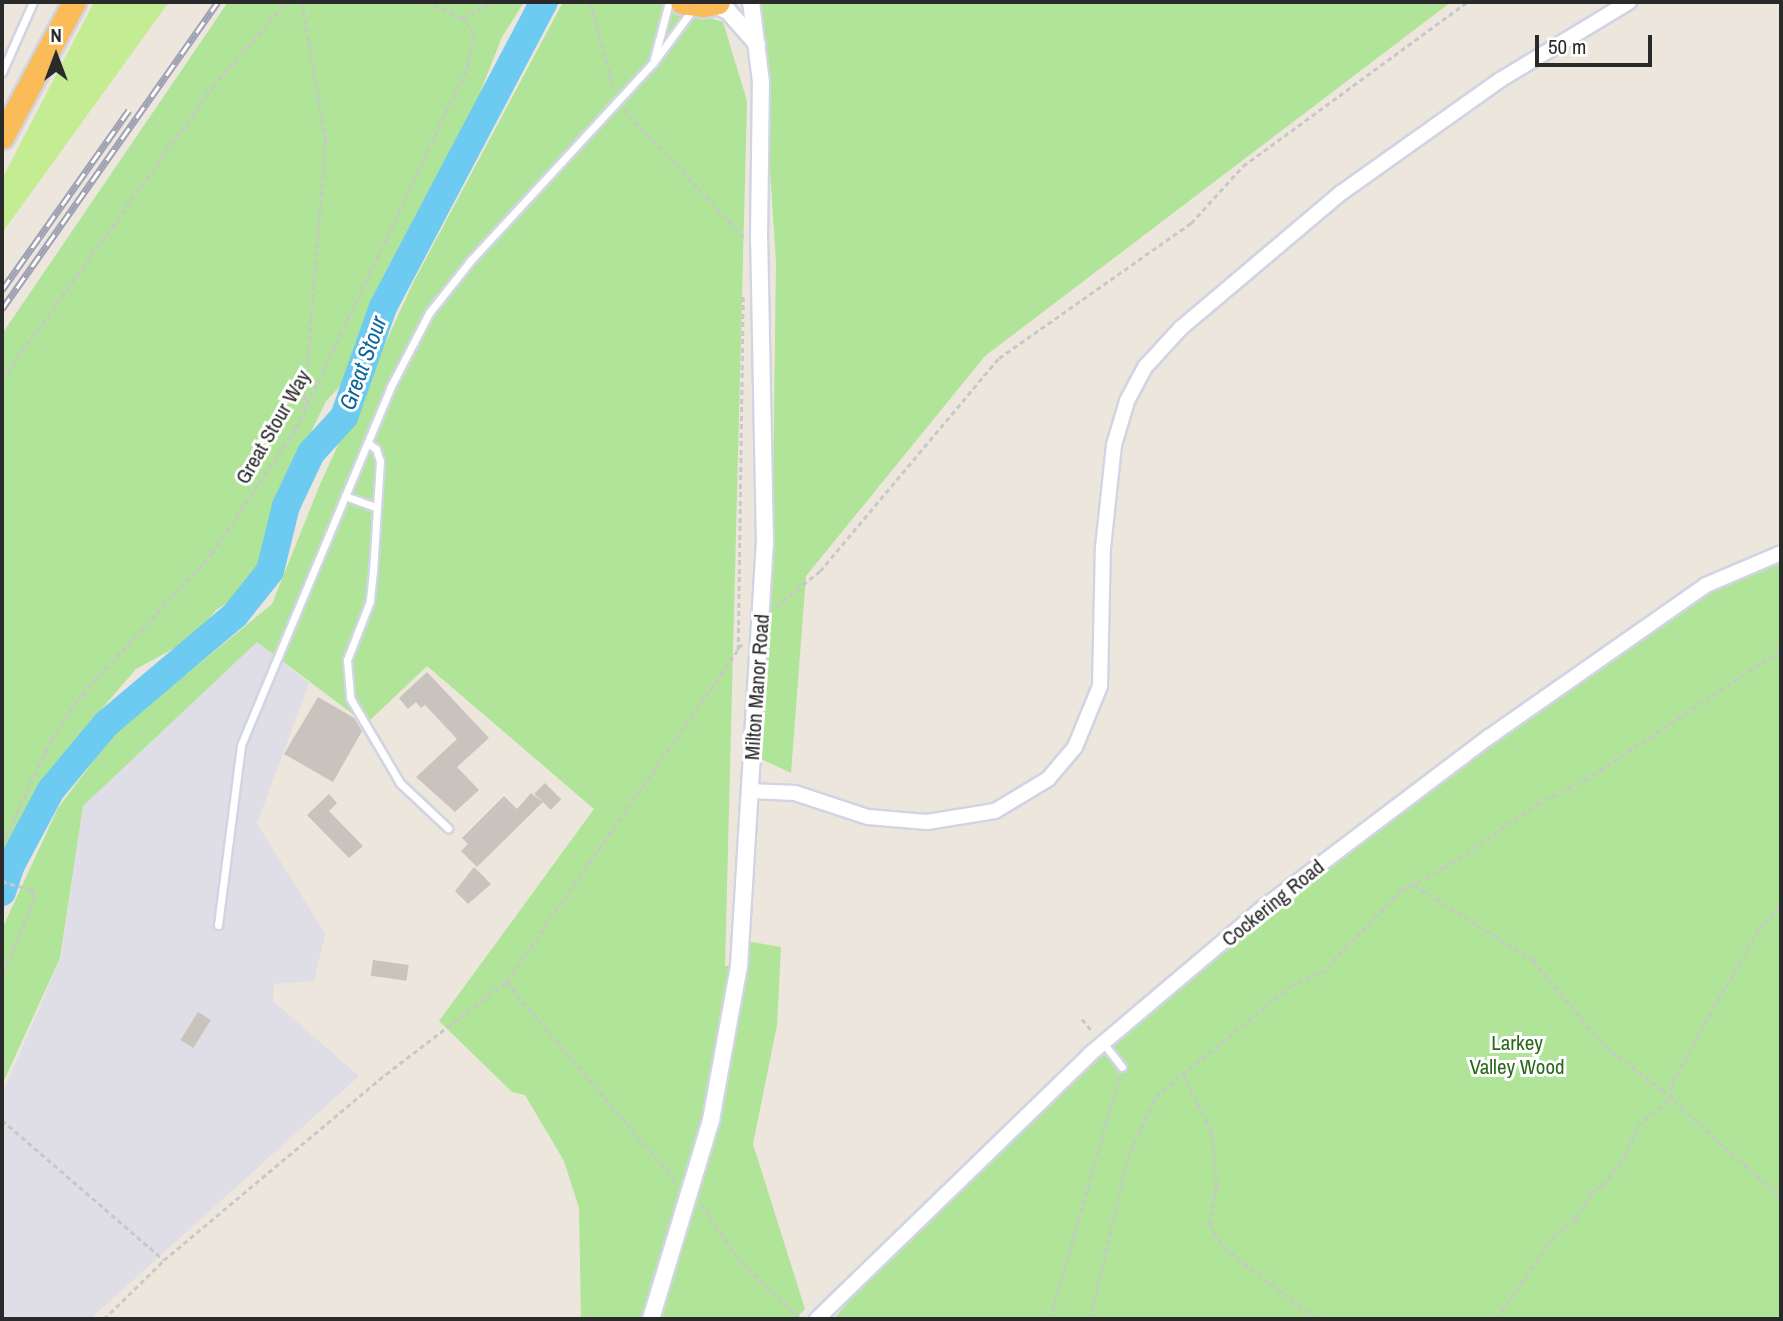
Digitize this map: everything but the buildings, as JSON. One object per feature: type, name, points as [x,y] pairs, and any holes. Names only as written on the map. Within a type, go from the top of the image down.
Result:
[{"type":"highway","points":[[2,137],[74,2]]},
{"type":"street","name":"Milton Manor Road","points":[[651,1319],[711,1120],[739,966],[762,616],[765,519],[759,240],[763,160],[757,44],[751,2]]},
{"type":"street","points":[[750,791],[795,793],[868,817],[927,822],[995,811],[1048,779],[1075,747],[1100,685],[1103,548],[1114,445],[1127,401],[1146,366],[1181,328],[1351,186],[1489,88],[1629,2]]},
{"type":"street","points":[[702,3],[728,11],[757,44]]},
{"type":"street","name":"Cockering Road","points":[[817,1319],[1104,1044],[1264,907],[1489,737],[1706,585],[1781,552]]},
{"type":"lane","points":[[2,72],[33,2]]},
{"type":"lane","points":[[653,63],[670,2]]},
{"type":"lane","points":[[218,925],[241,745],[368,443],[429,313],[471,260],[618,103],[702,3]]},
{"type":"lane","points":[[368,443],[376,449],[380,461],[370,601],[348,660],[351,698],[400,783],[448,828]]},
{"type":"lane","points":[[345,496],[376,507]]},
{"type":"lane","points":[[1104,1044],[1122,1067]]},
{"type":"path","points":[[2,379],[213,86],[286,2]]},
{"type":"path","points":[[302,2],[326,141],[304,412]]},
{"type":"path","points":[[425,2],[462,18],[494,2]]},
{"type":"path","points":[[590,2],[618,103],[744,237],[743,251]]},
{"type":"path","points":[[103,1319],[164,1260],[386,1074],[506,982],[762,616],[820,571],[999,358],[1191,223],[1243,166],[1467,2]]},
{"type":"path","name":"Great Stour Way","points":[[2,845],[51,740],[82,694],[212,553],[262,483],[304,412],[468,65],[474,33],[462,18]]},
{"type":"path","points":[[738,650],[743,292]]},
{"type":"path","points":[[1090,1319],[1128,1159],[1156,1096],[1290,986],[1321,973],[1412,884],[1537,804],[1596,772],[1781,650]]},
{"type":"path","points":[[2,881],[32,890],[35,898],[2,977]]},
{"type":"path","points":[[1412,884],[1534,960],[1605,1046],[1671,1098],[1781,1198]]},
{"type":"path","points":[[1497,1319],[1552,1238],[1575,1219],[1591,1192],[1603,1185],[1624,1157],[1638,1126],[1671,1098],[1672,1083],[1696,1038],[1759,929],[1781,905]]},
{"type":"path","points":[[506,982],[688,1196]]},
{"type":"path","points":[[1050,1319],[1122,1067]]},
{"type":"path","points":[[1183,1073],[1212,1132],[1217,1186],[1210,1224],[1224,1247],[1316,1319]]},
{"type":"path","points":[[2,1120],[164,1260]]},
{"type":"path","points":[[706,1206],[741,1262],[801,1319]]},
{"type":"shaded area","points":[[257,642],[309,683],[257,823],[325,934],[314,981],[274,984],[273,1001],[359,1076],[90,1319],[2,1319],[2,1095],[61,957],[83,806]]},
{"type":"green space","points":[[94,2],[169,2],[2,233],[2,179]]},
{"type":"green space","points":[[228,2],[524,2],[502,37],[474,108],[376,306],[345,381],[326,401],[283,491],[263,557],[245,592],[216,610],[193,638],[136,669],[69,747],[31,802],[2,860],[2,334]]},
{"type":"green space","points":[[563,2],[655,2],[723,22],[747,101],[725,966],[744,964],[746,941],[781,947],[777,1025],[753,1144],[805,1309],[795,1319],[581,1319],[579,1208],[564,1161],[525,1095],[512,1092],[439,1021],[594,809],[427,666],[366,724],[257,642],[83,806],[60,958],[2,1085],[2,929],[58,808],[114,734],[272,604],[321,482],[414,281]]},
{"type":"green space","points":[[759,2],[1451,2],[985,356],[806,576],[791,773],[759,758],[772,566],[776,262]]},
{"type":"green space","name":"Larkey Valley Wood","points":[[1781,558],[1781,1319],[834,1319],[896,1243],[1076,1077],[1279,905],[1492,741],[1709,589]]},
{"type":"waterway","name":"Great Stour","points":[[2,892],[10,867],[51,790],[106,724],[235,615],[270,571],[286,506],[311,453],[344,417],[383,307],[544,2]]},
{"type":"railway","points":[[2,309],[218,2]]},
{"type":"railway","points":[[2,290],[129,110]]}]
